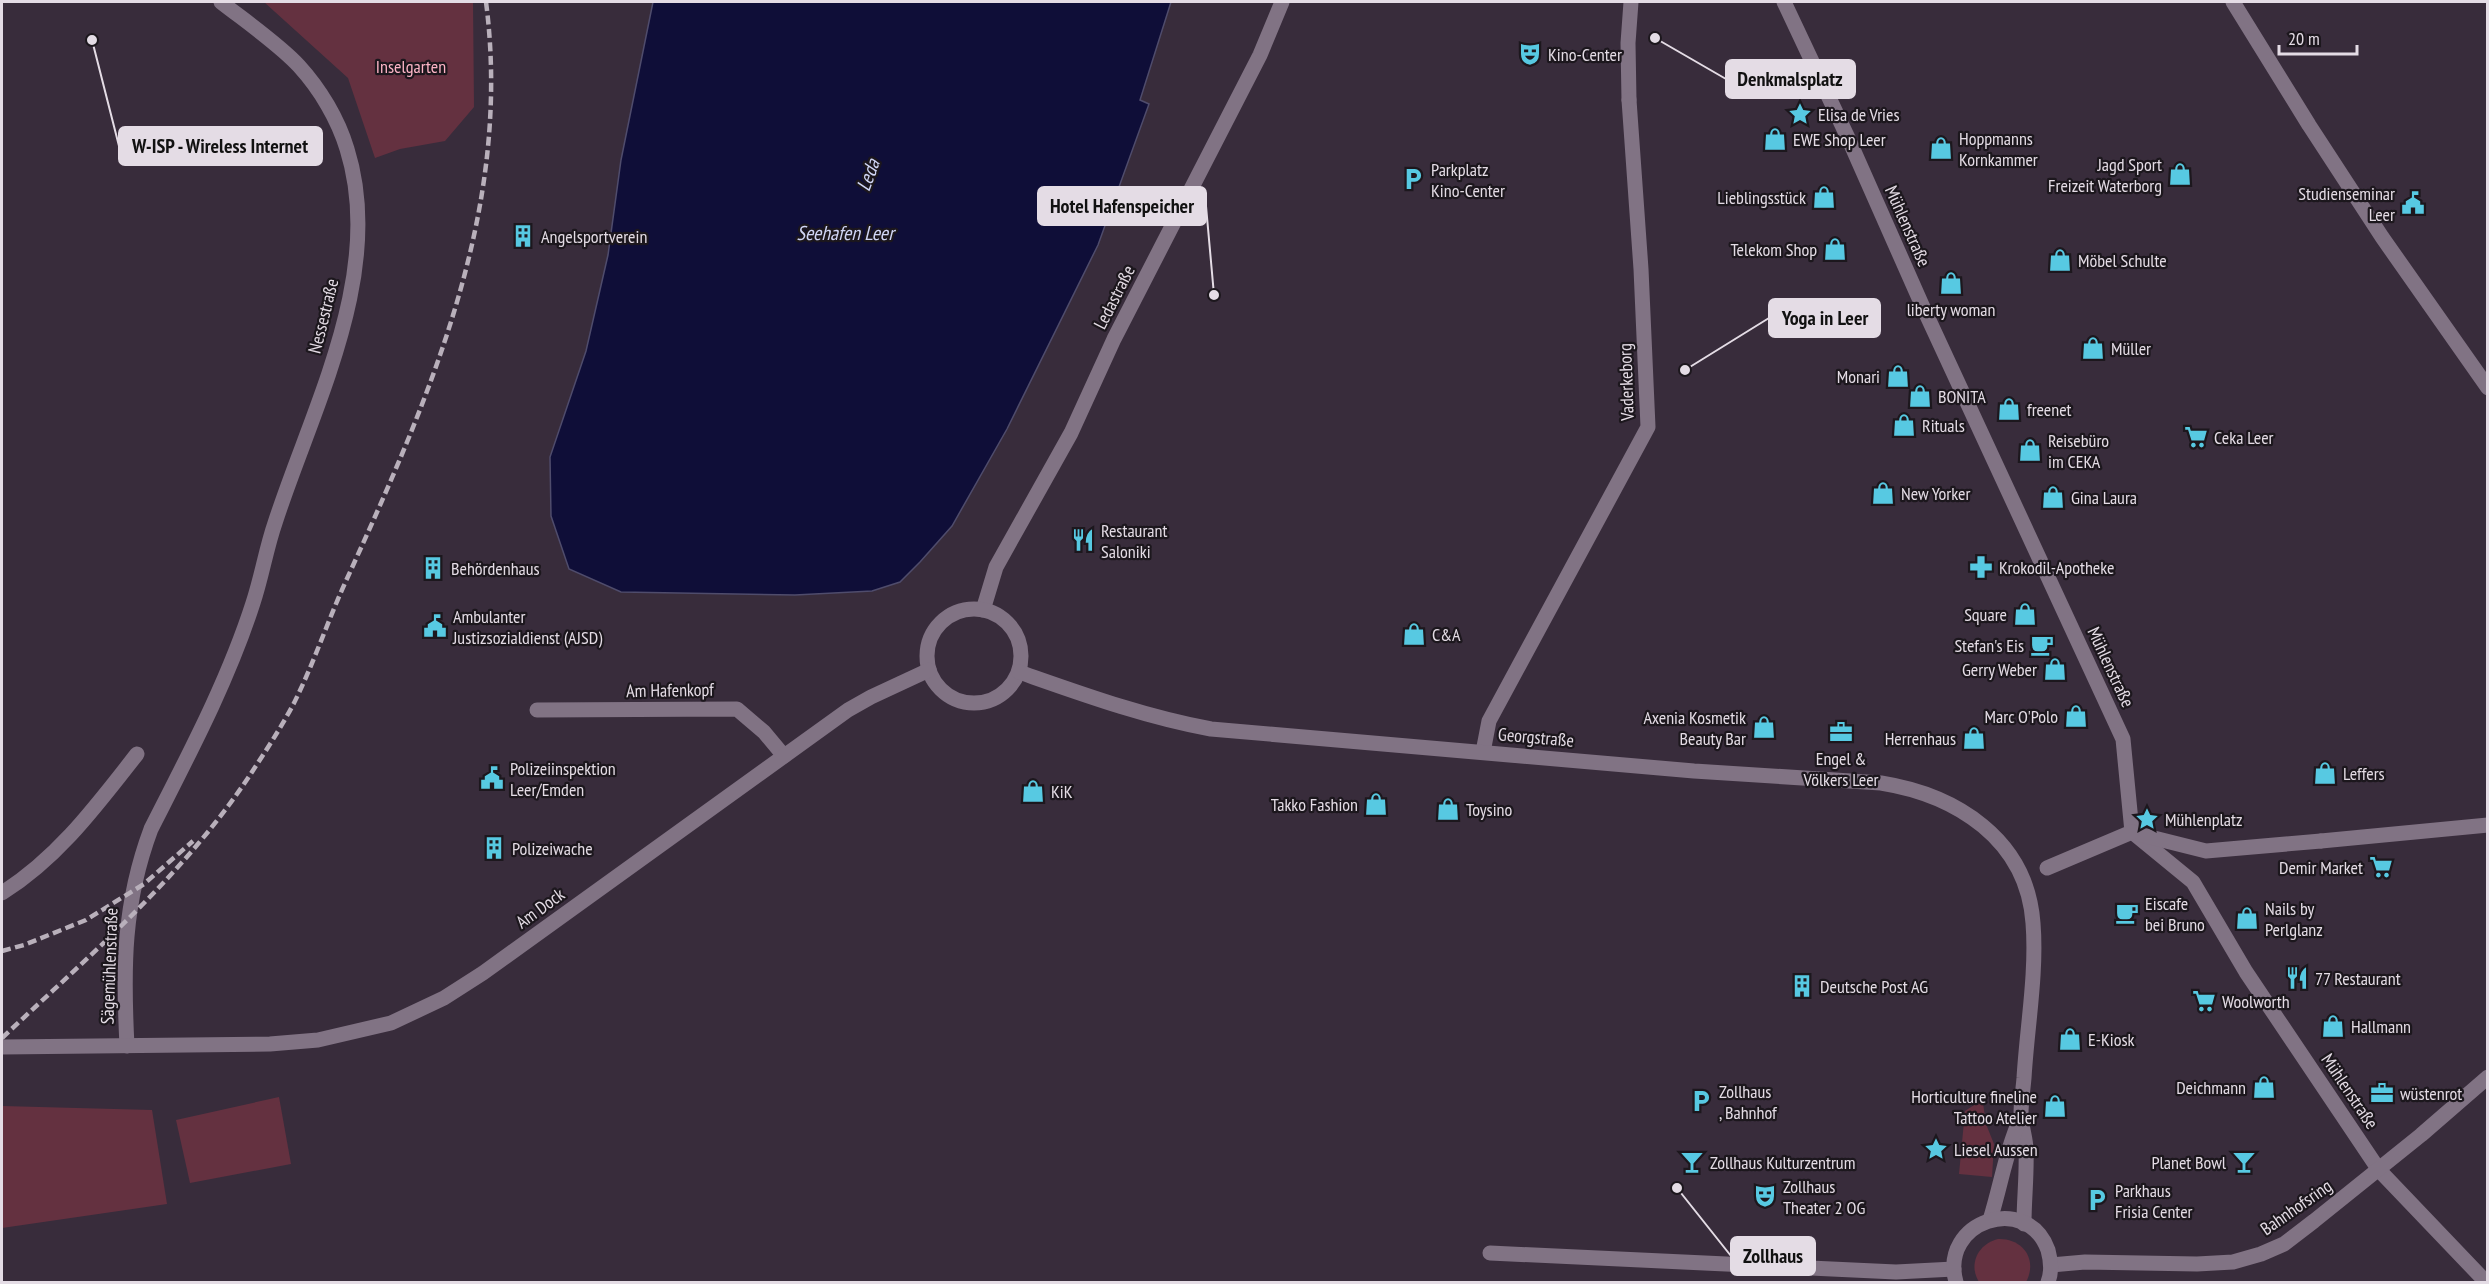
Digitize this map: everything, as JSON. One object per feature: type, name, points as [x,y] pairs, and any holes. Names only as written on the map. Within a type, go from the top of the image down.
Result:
[{"type":"street","name":"Nessestraße","points":[[221,2],[299,65],[322,96],[347,149],[353,172],[357,228],[352,284],[342,329],[275,523],[253,604],[226,674]]},
{"type":"street","name":"Ledastraße","points":[[983,610],[996,567],[1071,433],[1114,339],[1260,55],[1282,2]]},
{"type":"street","name":"Vaderkeborg","points":[[1483,752],[1489,721],[1648,427],[1641,269],[1629,100],[1628,43],[1631,2]]},
{"type":"street","name":"Mühlenstraße","points":[[1784,2],[2123,739],[2132,832],[2193,882],[2246,972],[2379,1170],[2486,1282]]},
{"type":"street","points":[[2233,2],[2309,125],[2376,227],[2487,388]]},
{"type":"street","points":[[983,610],[998,615],[1015,633],[1022,656],[1019,672],[1010,688],[1003,694],[978,704],[960,701],[944,693],[929,670],[928,647],[939,626],[959,612],[983,610]]},
{"type":"street","name":"Am Dock","points":[[127,1046],[270,1044],[318,1040],[391,1023],[450,995],[483,973],[848,710],[929,670]]},
{"type":"street","name":"Georgstraße","points":[[1019,672],[1156,718],[1211,729],[1327,741],[1694,771],[1881,783],[1910,787],[1943,800],[1978,820],[1997,839],[2021,877],[2033,921],[2034,949],[2021,1116]]},
{"type":"street","name":"Sägemühlenstraße","points":[[2,1047],[127,1046],[124,983],[127,920],[141,856],[151,830],[226,674]]},
{"type":"street","name":"Am Hafenkopf","points":[[537,710],[737,709],[764,732],[784,756]]},
{"type":"street","points":[[2,893],[39,866],[81,825],[137,754]]},
{"type":"street","points":[[2047,868],[2132,832],[2206,851],[2487,825]]},
{"type":"street","name":"Bahnhofsring","points":[[2051,1265],[2197,1264],[2233,1262],[2261,1254],[2284,1244],[2379,1170],[2487,1077]]},
{"type":"street","points":[[1990,1220],[2000,1189],[2009,1142],[2021,1116]]},
{"type":"street","points":[[2021,1116],[2026,1149],[2025,1224]]},
{"type":"street","points":[[1490,1253],[1955,1276],[1954,1259],[1961,1241],[1974,1227],[1990,1220],[2012,1219],[2025,1224],[2039,1235],[2045,1244],[2051,1265],[2048,1282]]},
{"type":"green space","name":"Inselgarten","points":[[264,2],[473,2],[474,107],[445,141],[400,149],[375,158],[348,78]]},
{"type":"green space","points":[[279,1097],[291,1164],[190,1183],[176,1120]]},
{"type":"green space","points":[[1980,1101],[1983,1103],[1986,1124],[1994,1144],[1992,1177],[1959,1174],[1965,1111]]},
{"type":"green space","points":[[2,1106],[152,1110],[167,1204],[2,1228]]},
{"type":"green space","points":[[1998,1239],[2015,1242],[2026,1252],[2030,1266],[2026,1282],[1979,1282],[1975,1268],[1977,1256],[1985,1245]]},
{"type":"water","name":"Seehafen Leer","points":[[653,2],[1171,2],[1140,100],[1149,104],[1098,245],[1007,429],[952,526],[900,582],[872,591],[795,595],[621,592],[569,569],[551,516],[550,457],[586,351],[608,255],[621,160]]},
{"type":"railway","points":[[2,1038],[134,913],[195,847],[250,775],[284,722],[301,689],[338,598],[406,444],[434,373],[457,302],[475,229],[487,155],[491,79],[486,2]]},
{"type":"railway","points":[[2,951],[24,945],[86,920],[144,884],[193,841]]},
{"type":"place","name":"Denkmalsplatz","points":[[1655,38]]},
{"type":"place","name":"W-ISP - Wireless Internet","points":[[92,40]]},
{"type":"place","name":"Kino-Center","points":[[1530,54]]},
{"type":"place","name":"Elisa de Vries","points":[[1800,114]]},
{"type":"place","name":"EWE Shop Leer","points":[[1775,139]]},
{"type":"place","name":"Hoppmanns Kornkammer","points":[[1941,148]]},
{"type":"place","name":"Jagd Sport Freizeit Waterborg","points":[[2180,174]]},
{"type":"place","name":"Parkplatz Kino-Center","points":[[1413,179]]},
{"type":"place","name":"Lieblingsstück","points":[[1824,197]]},
{"type":"place","name":"Studienseminar Leer","points":[[2413,203]]},
{"type":"place","name":"Angelsportverein","points":[[523,236]]},
{"type":"place","name":"Telekom Shop","points":[[1835,249]]},
{"type":"place","name":"Möbel Schulte","points":[[2060,260]]},
{"type":"place","name":"liberty woman","points":[[1951,283]]},
{"type":"place","name":"Hotel Hafenspeicher","points":[[1214,295]]},
{"type":"place","name":"Müller","points":[[2093,348]]},
{"type":"place","name":"Yoga in Leer","points":[[1685,370]]},
{"type":"place","name":"Monari","points":[[1898,376]]},
{"type":"place","name":"BONITA","points":[[1920,396]]},
{"type":"place","name":"freenet","points":[[2009,409]]},
{"type":"place","name":"Rituals","points":[[1904,425]]},
{"type":"place","name":"Ceka Leer","points":[[2196,437]]},
{"type":"place","name":"Reisebüro im CEKA","points":[[2030,450]]},
{"type":"place","name":"New Yorker","points":[[1883,493]]},
{"type":"place","name":"Gina Laura","points":[[2053,497]]},
{"type":"place","name":"Restaurant Saloniki","points":[[1083,540]]},
{"type":"place","name":"Krokodil-Apotheke","points":[[1981,567]]},
{"type":"place","name":"Behördenhaus","points":[[433,568]]},
{"type":"place","name":"Square","points":[[2025,614]]},
{"type":"place","name":"Ambulanter Justizsozialdienst (AJSD)","points":[[435,626]]},
{"type":"place","name":"C&A","points":[[1414,634]]},
{"type":"place","name":"Stefan's Eis","points":[[2042,645]]},
{"type":"place","name":"Gerry Weber","points":[[2055,669]]},
{"type":"place","name":"Marc O'Polo","points":[[2076,716]]},
{"type":"place","name":"Axenia Kosmetik Beauty Bar","points":[[1764,727]]},
{"type":"place","name":"Engel & Völkers Leer","points":[[1841,732]]},
{"type":"place","name":"Herrenhaus","points":[[1974,738]]},
{"type":"place","name":"Leffers","points":[[2325,773]]},
{"type":"place","name":"Polizeiinspektion Leer/Emden","points":[[492,778]]},
{"type":"place","name":"KiK","points":[[1033,791]]},
{"type":"place","name":"Takko Fashion","points":[[1376,804]]},
{"type":"place","name":"Toysino","points":[[1448,809]]},
{"type":"place","name":"Mühlenplatz","points":[[2147,819]]},
{"type":"place","name":"Polizeiwache","points":[[494,848]]},
{"type":"place","name":"Demir Market","points":[[2381,867]]},
{"type":"place","name":"Eiscafe bei Bruno","points":[[2127,913]]},
{"type":"place","name":"Nails by Perlglanz","points":[[2247,918]]},
{"type":"place","name":"77 Restaurant","points":[[2297,978]]},
{"type":"place","name":"Deutsche Post AG","points":[[1802,986]]},
{"type":"place","name":"Woolworth","points":[[2204,1001]]},
{"type":"place","name":"Hallmann","points":[[2333,1026]]},
{"type":"place","name":"E-Kiosk","points":[[2070,1039]]},
{"type":"place","name":"Deichmann","points":[[2264,1087]]},
{"type":"place","name":"wüstenrot","points":[[2382,1093]]},
{"type":"place","name":"Zollhaus , Bahnhof","points":[[1701,1101]]},
{"type":"place","name":"Horticulture fineline Tattoo Atelier","points":[[2055,1106]]},
{"type":"place","name":"Liesel Aussen","points":[[1936,1149]]},
{"type":"place","name":"Zollhaus Kulturzentrum","points":[[1692,1162]]},
{"type":"place","name":"Planet Bowl","points":[[2244,1162]]},
{"type":"place","name":"Zollhaus","points":[[1677,1188]]},
{"type":"place","name":"Zollhaus Theater 2 OG","points":[[1765,1196]]},
{"type":"place","name":"Parkhaus Frisia Center","points":[[2097,1200]]},
{"type":"water label","name":"Leda","points":[[868,175]]}]
